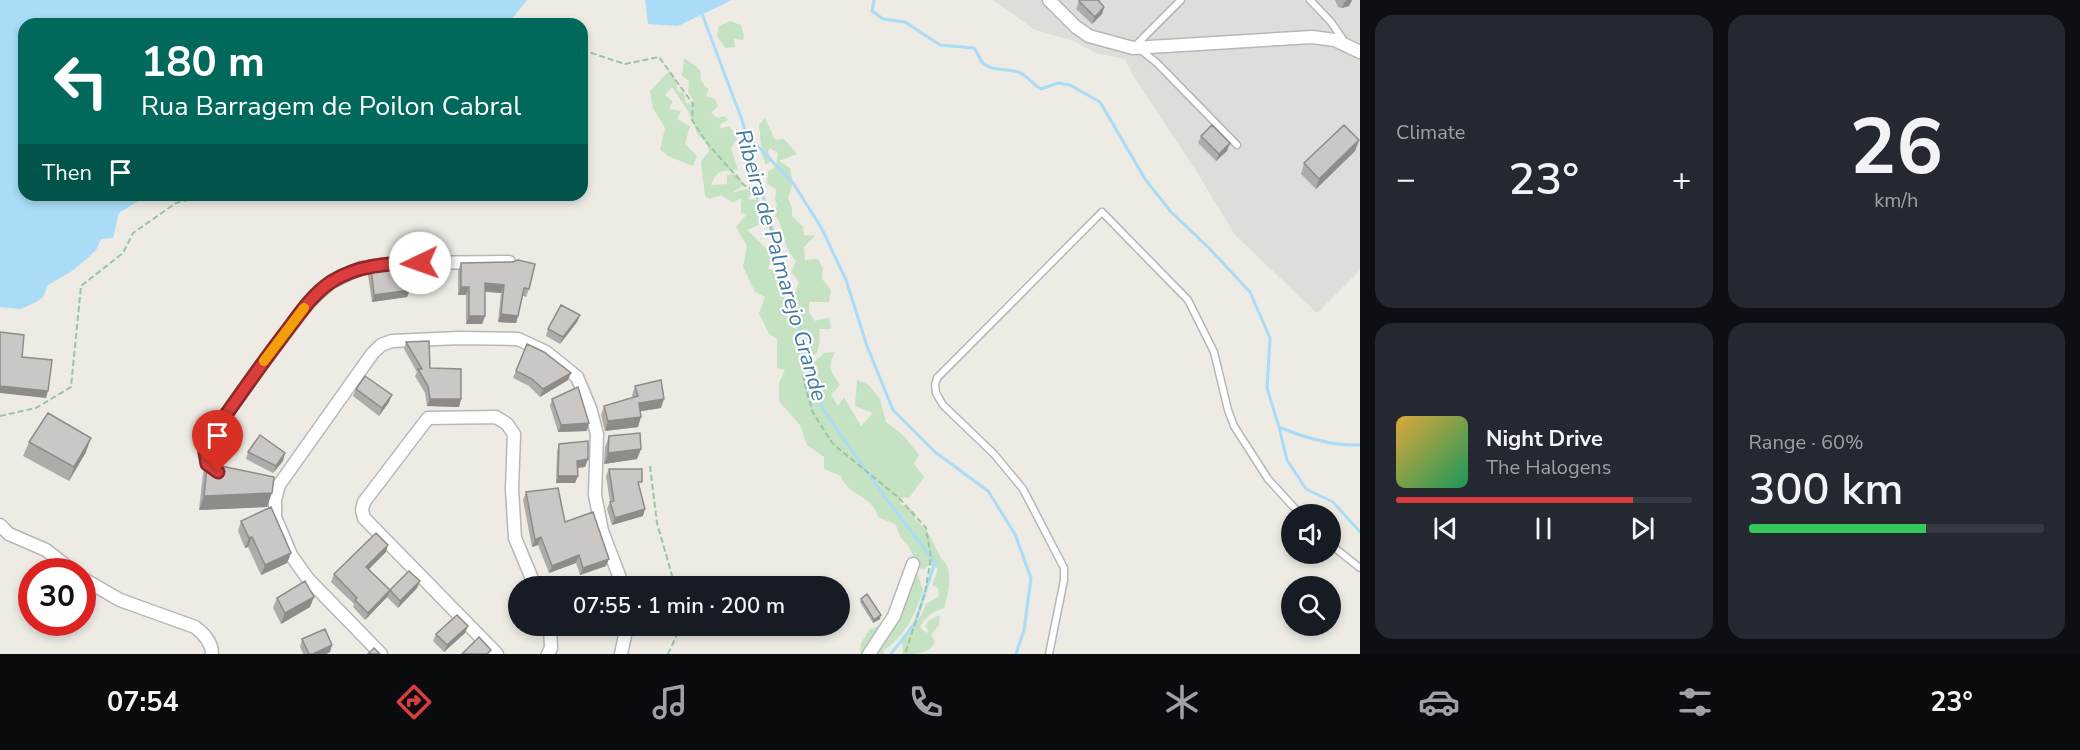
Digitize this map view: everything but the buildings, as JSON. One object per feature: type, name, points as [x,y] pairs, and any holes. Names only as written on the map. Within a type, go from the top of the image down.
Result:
[{"type":"street","points":[[1049,0],[1076,27],[1089,36],[1133,48],[1312,37],[1335,40],[1360,52]]},
{"type":"street","points":[[228,474],[218,472],[207,464],[204,446],[309,302],[331,282],[361,268],[397,263],[509,262]]},
{"type":"street","points":[[381,654],[308,579],[291,555],[274,517],[274,484],[372,354],[381,345],[392,341],[518,339],[546,352],[577,377],[590,408],[597,434],[595,495],[602,531],[619,576]]},
{"type":"street","points":[[497,654],[364,518],[362,510],[364,502],[428,418],[496,417],[507,424],[514,434],[512,489],[515,538],[531,576]]},
{"type":"street","points":[[0,525],[9,534],[46,550],[56,558]]},
{"type":"street","points":[[869,654],[894,616],[913,564]]},
{"type":"street","points":[[96,586],[120,600],[195,627],[204,634],[212,648],[212,654]]},
{"type":"street","points":[[548,654],[551,648],[550,636]]},
{"type":"street","points":[[621,654],[625,636]]},
{"type":"lane","points":[[1181,0],[1133,48],[1142,51],[1157,63],[1237,145]]},
{"type":"lane","points":[[1310,0],[1331,22],[1346,44]]},
{"type":"lane","points":[[1048,654],[1064,580],[1064,568],[1023,489],[994,454],[943,405],[936,393],[935,385],[937,378],[1102,212],[1188,300],[1214,352],[1234,426],[1268,479],[1291,504]]},
{"type":"lane","points":[[1341,553],[1360,568]]},
{"type":"path","points":[[588,52],[625,64],[659,57],[693,104],[692,120],[707,142],[730,171],[754,191],[774,236],[796,304],[802,338],[804,382],[813,413],[833,444],[899,498],[926,528],[931,556],[925,593],[905,654]]},
{"type":"path","points":[[0,416],[36,408],[71,387],[81,286],[123,253],[133,233],[176,203],[183,201]]},
{"type":"path","points":[[650,466],[657,523],[672,576]]},
{"type":"path","points":[[668,654],[676,636]]},
{"type":"shaded area","points":[[993,0],[1360,0],[1360,270],[1317,313],[1235,235],[1134,77],[1125,59],[1095,53],[1074,41],[1035,30]]},
{"type":"green space","points":[[730,21],[741,25],[744,35],[743,40],[734,39],[735,47],[725,48],[717,36],[719,26]]},
{"type":"green space","points":[[684,58],[701,72],[702,82],[709,89],[706,96],[715,99],[718,106],[711,113],[718,118],[724,116],[728,120],[721,124],[719,129],[729,126],[737,139],[731,148],[738,170],[718,173],[711,185],[727,184],[727,175],[738,174],[744,185],[732,193],[746,189],[754,191],[748,199],[759,200],[761,215],[759,225],[747,230],[773,254],[768,268],[780,275],[786,285],[784,292],[786,304],[796,304],[795,294],[799,282],[791,272],[796,261],[788,249],[774,213],[777,205],[776,189],[767,184],[768,171],[776,167],[778,153],[770,148],[768,152],[772,160],[766,165],[762,155],[759,125],[765,118],[775,140],[784,139],[797,154],[779,161],[790,168],[793,183],[788,198],[792,216],[803,227],[804,235],[815,236],[804,247],[805,260],[818,259],[823,269],[822,279],[831,290],[829,302],[809,302],[809,312],[815,321],[829,317],[831,329],[819,329],[820,341],[817,353],[803,361],[813,363],[824,353],[835,352],[831,369],[840,385],[831,395],[838,406],[844,397],[861,426],[873,413],[855,406],[857,380],[869,385],[880,399],[886,422],[903,435],[919,455],[914,464],[924,477],[910,497],[899,498],[901,504],[915,512],[915,520],[929,536],[947,566],[949,576],[944,608],[930,615],[920,627],[926,633],[929,631],[925,627],[929,620],[940,615],[939,625],[931,635],[935,642],[926,651],[903,654],[902,638],[922,614],[926,604],[939,596],[938,588],[932,585],[938,569],[929,565],[923,570],[919,568],[895,524],[878,517],[875,509],[851,490],[841,476],[824,469],[824,457],[807,445],[800,425],[779,401],[779,383],[785,370],[777,368],[777,339],[769,334],[759,313],[765,297],[755,292],[743,267],[747,246],[736,227],[747,214],[741,213],[741,198],[733,203],[721,195],[709,199],[705,196],[701,162],[709,151],[707,143],[698,135],[688,111],[672,87],[665,95],[673,102],[669,109],[681,111],[677,119],[690,126],[685,144],[697,156],[693,166],[668,156],[660,150],[665,128],[653,108],[650,91],[669,71],[675,79],[678,91],[684,93],[686,103],[693,104],[688,91],[689,81],[682,76]]},
{"type":"green space","points":[[917,573],[923,590],[917,608],[904,631],[884,650],[884,654],[860,654],[861,643],[869,630],[882,624]]},
{"type":"water","points":[[0,0],[527,0],[513,18],[18,18],[18,201],[138,201],[119,213],[113,238],[101,239],[90,256],[72,271],[48,285],[43,297],[21,309],[0,307]]},
{"type":"water","points":[[645,0],[732,0],[678,26],[648,24]]},
{"type":"waterway","points":[[874,0],[872,11],[883,19],[905,22],[940,45],[974,48],[981,61],[989,67],[1021,73],[1041,89],[1058,83],[1070,85],[1100,102],[1145,179],[1171,212],[1250,292],[1270,338],[1267,388],[1279,427],[1318,440],[1360,445]]},
{"type":"waterway","name":"Ribeira de Palmarejo Grande","points":[[702,14],[742,120],[822,408],[884,496],[935,562],[915,623],[891,654]]},
{"type":"waterway","points":[[745,133],[793,183],[821,227],[846,280],[867,346],[893,410],[935,452],[988,491],[1015,534],[1031,578],[1024,630],[1016,654]]},
{"type":"waterway","points":[[1279,427],[1287,460],[1306,489],[1333,502],[1360,532]]},
{"type":"slow traffic","points":[[264,361],[304,308]]},
{"type":"route","points":[[218,472],[207,464],[204,446],[309,302],[331,282],[361,268],[397,263],[420,263]]}]
